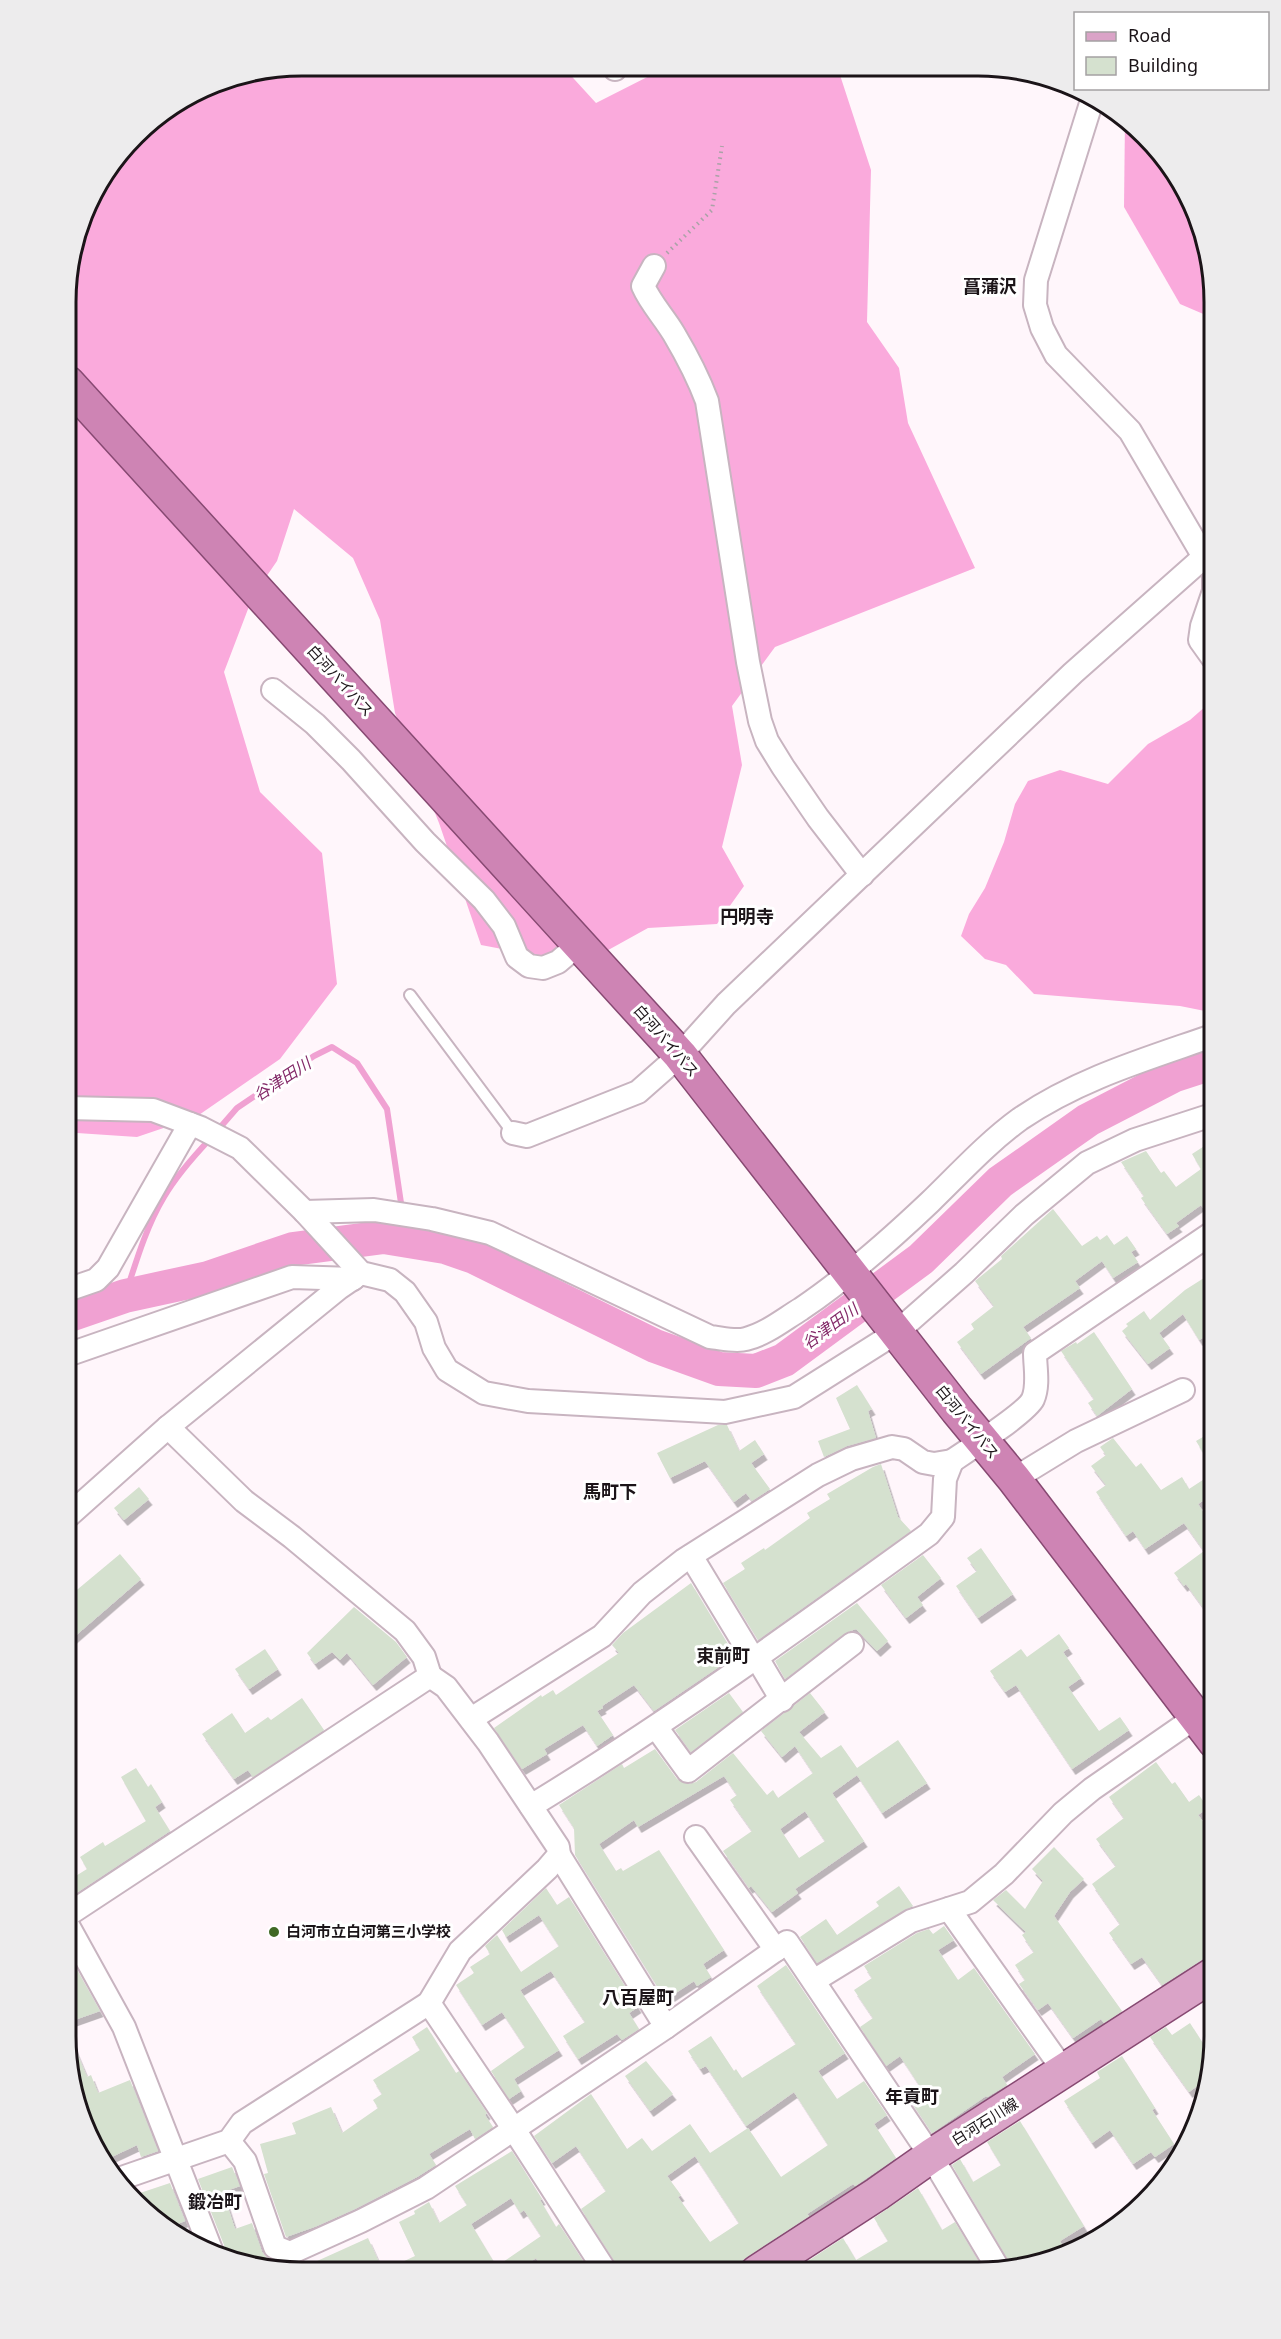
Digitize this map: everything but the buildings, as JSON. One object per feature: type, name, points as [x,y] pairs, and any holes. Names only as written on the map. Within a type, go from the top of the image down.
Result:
[{"type":"highway","name":"白河バイパス","points":[[76,391],[680,1055],[1014,1479],[1204,1728]]},
{"type":"main road","name":"白河石川線","points":[[772,2262],[931,2156],[1204,1981]]},
{"type":"street","points":[[1090,106],[1036,280],[1035,305],[1041,328],[1056,355],[1130,431],[1204,545]]},
{"type":"street","points":[[654,266],[644,286],[649,299],[673,332],[696,374],[707,401],[748,662],[760,721],[767,741],[783,767],[818,818],[862,875]]},
{"type":"street","points":[[513,1133],[527,1136],[638,1092],[680,1055],[726,1004],[1073,673],[1204,559]]},
{"type":"street","points":[[1204,620],[1200,640],[1204,646]]},
{"type":"street","points":[[273,690],[315,724],[425,842],[484,900],[504,926],[517,957],[529,966],[543,968],[558,962],[579,944]]},
{"type":"street","points":[[305,1212],[374,1210],[490,1233],[710,1337],[743,1340],[767,1331],[852,1274],[974,1158],[1019,1120],[1062,1093],[1111,1070],[1204,1039]]},
{"type":"street","points":[[76,1108],[153,1110],[195,1126],[240,1148],[305,1212],[357,1276]]},
{"type":"street","points":[[76,1352],[292,1277],[357,1276],[390,1280],[405,1292],[426,1322],[434,1348],[447,1370],[484,1393],[528,1401],[724,1412],[794,1397],[893,1328],[964,1273],[1024,1215],[1087,1163],[1135,1140],[1204,1118]]},
{"type":"street","points":[[76,1287],[96,1280],[108,1268],[195,1126]]},
{"type":"street","points":[[471,1719],[603,1636],[642,1593],[691,1556],[818,1475],[851,1459],[892,1448],[904,1449],[923,1462],[934,1464],[952,1461],[982,1441],[1032,1401],[1036,1388],[1035,1353],[1204,1238]]},
{"type":"street","points":[[76,1509],[168,1428],[296,1322],[357,1276]]},
{"type":"street","points":[[1014,1479],[1076,1441],[1183,1390]]},
{"type":"street","points":[[168,1428],[244,1501],[292,1537],[405,1631],[424,1657],[430,1676],[446,1687],[471,1719],[531,1806],[666,2027]]},
{"type":"street","points":[[531,1806],[656,1727],[929,1534],[943,1517],[945,1479],[952,1461]]},
{"type":"street","points":[[691,1556],[782,1700]]},
{"type":"street","points":[[656,1727],[688,1771],[852,1644]]},
{"type":"street","points":[[76,1909],[430,1676]]},
{"type":"street","points":[[815,1980],[910,1921],[970,1902],[1004,1874],[1063,1812],[1092,1788],[1204,1730]]},
{"type":"street","points":[[696,1837],[776,1950]]},
{"type":"street","points":[[125,2177],[229,2141],[242,2123],[429,2003],[460,1951],[559,1855]]},
{"type":"street","points":[[949,1909],[1064,2071]]},
{"type":"street","points":[[229,2141],[245,2161],[275,2247],[290,2253],[426,2188],[788,1942],[931,2156],[994,2262]]},
{"type":"street","points":[[76,1947],[124,2027],[208,2242]]},
{"type":"street","points":[[429,2003],[600,2262]]},
{"type":"lane","points":[[410,994],[513,1133]]},
{"type":"path","points":[[654,266],[711,210],[722,146]]},
{"type":"shaded area","points":[[302,76],[571,76],[596,103],[649,76],[840,76],[871,170],[867,322],[899,368],[908,423],[975,568],[775,647],[732,706],[742,765],[722,847],[744,886],[717,924],[648,928],[583,964],[481,945],[439,823],[395,713],[380,620],[353,558],[294,509],[277,561],[253,596],[224,672],[260,792],[322,853],[337,984],[280,1059],[196,1117],[137,1137],[77,1133],[76,302],[78,273],[88,230],[107,189],[123,165],[153,132],[189,107],[230,88],[273,78]]},
{"type":"shaded area","points":[[1125,130],[1149,153],[1181,202],[1193,230],[1200,258],[1204,287],[1204,314],[1180,304],[1124,207]]},
{"type":"shaded area","points":[[1204,708],[1204,1011],[1180,1006],[1034,994],[1006,965],[985,959],[961,936],[969,914],[985,888],[1004,842],[1015,804],[1028,781],[1060,770],[1108,784],[1148,744],[1190,720]]},
{"type":"waterway","name":"谷津田川","points":[[217,1131],[237,1108],[314,1056],[332,1047],[357,1063],[387,1109],[401,1203],[399,1239]]},
{"type":"waterway","name":"谷津田川","points":[[76,1313],[125,1296],[208,1278],[293,1249],[384,1237],[445,1247],[474,1257],[655,1346],[719,1369],[756,1371],[784,1360],[921,1259],[1000,1182],[1088,1120],[1175,1075],[1204,1066]]},
{"type":"waterway","name":"谷津田川","points":[[125,1296],[142,1245],[158,1208],[191,1159],[210,1139]]},
{"type":"place","name":"白河市立白河第三小学校","points":[[274,1932]]},
{"type":"district","name":"菖蒲沢","points":[[990,287]]},
{"type":"district","name":"円明寺","points":[[747,917]]},
{"type":"district","name":"馬町下","points":[[610,1492]]},
{"type":"district","name":"束前町","points":[[723,1656]]},
{"type":"district","name":"八百屋町","points":[[638,1998]]},
{"type":"district","name":"年貢町","points":[[912,2097]]},
{"type":"district","name":"鍛冶町","points":[[215,2202]]}]
